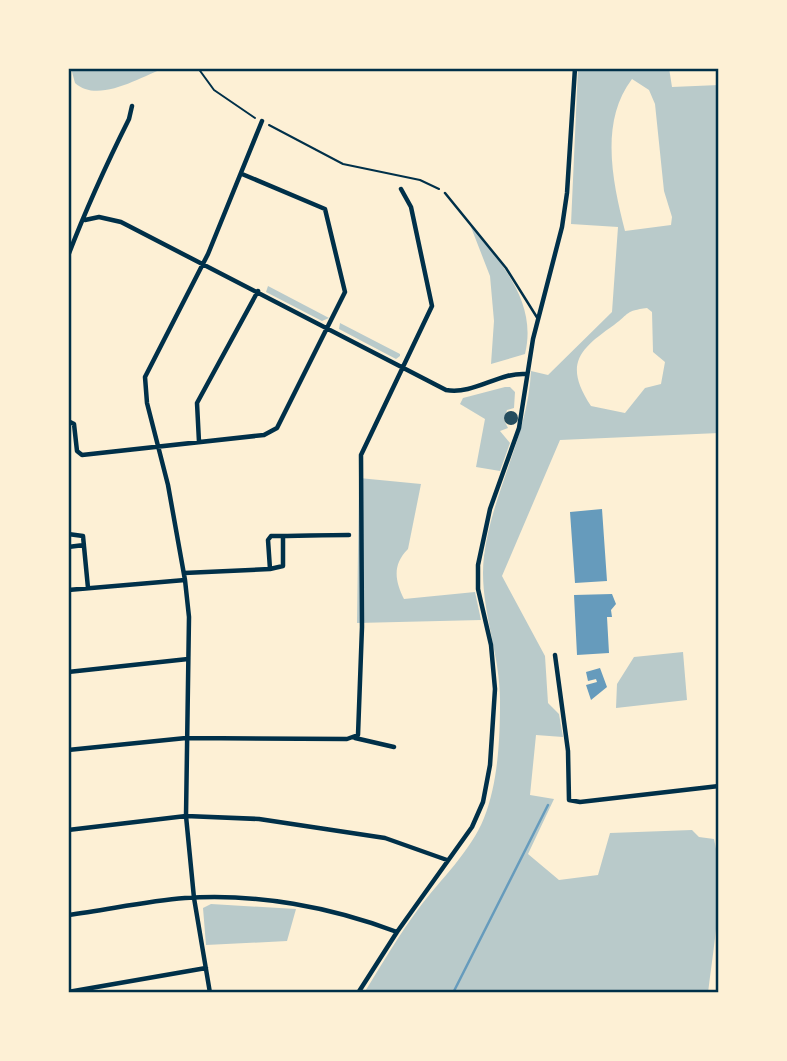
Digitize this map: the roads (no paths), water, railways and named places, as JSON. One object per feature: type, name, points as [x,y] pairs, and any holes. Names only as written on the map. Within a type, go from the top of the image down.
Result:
[{"type":"street","points":[[358,993],[397,932],[477,820],[490,765],[495,689],[491,645],[478,589],[478,565],[491,509],[519,428],[526,374],[565,212],[575,68]]},
{"type":"street","points":[[68,256],[85,220],[90,195],[129,119],[132,106]]},
{"type":"street","points":[[210,993],[194,898],[186,816],[188,659],[185,580],[175,516],[147,403],[145,377],[202,265],[262,121]]},
{"type":"street","points":[[68,421],[74,424],[76,451],[82,455],[264,435],[277,428],[330,327],[345,292],[325,209],[242,174]]},
{"type":"street","points":[[356,736],[362,627],[361,454],[402,367],[424,328],[432,306],[411,207],[401,189]]},
{"type":"street","points":[[85,220],[99,217],[121,222],[453,392],[511,374],[526,374]]},
{"type":"street","points":[[199,442],[197,403],[258,291]]},
{"type":"street","points":[[68,534],[80,533],[84,545],[88,588]]},
{"type":"street","points":[[270,569],[269,538],[349,535]]},
{"type":"street","points":[[184,573],[283,566],[283,536]]},
{"type":"street","points":[[68,547],[84,545]]},
{"type":"street","points":[[68,590],[185,580]]},
{"type":"street","points":[[555,654],[568,751],[569,800],[580,802],[719,786]]},
{"type":"street","points":[[68,672],[188,659]]},
{"type":"street","points":[[68,750],[186,738],[356,736],[394,747]]},
{"type":"street","points":[[68,830],[186,816],[259,819],[354,832],[421,849],[447,860]]},
{"type":"street","points":[[68,915],[194,898],[314,907],[356,917],[397,932]]},
{"type":"street","points":[[68,992],[206,968]]},
{"type":"lane","points":[[445,193],[506,268],[538,319]]},
{"type":"water","points":[[602,509],[607,581],[575,583],[570,512]]},
{"type":"water","points":[[612,594],[616,604],[611,610],[612,617],[607,617],[609,653],[577,655],[574,595]]},
{"type":"water","points":[[600,668],[607,687],[591,700],[586,685],[597,682],[596,679],[588,681],[586,672]]},
{"type":"waterway","points":[[453,993],[548,805]]}]
